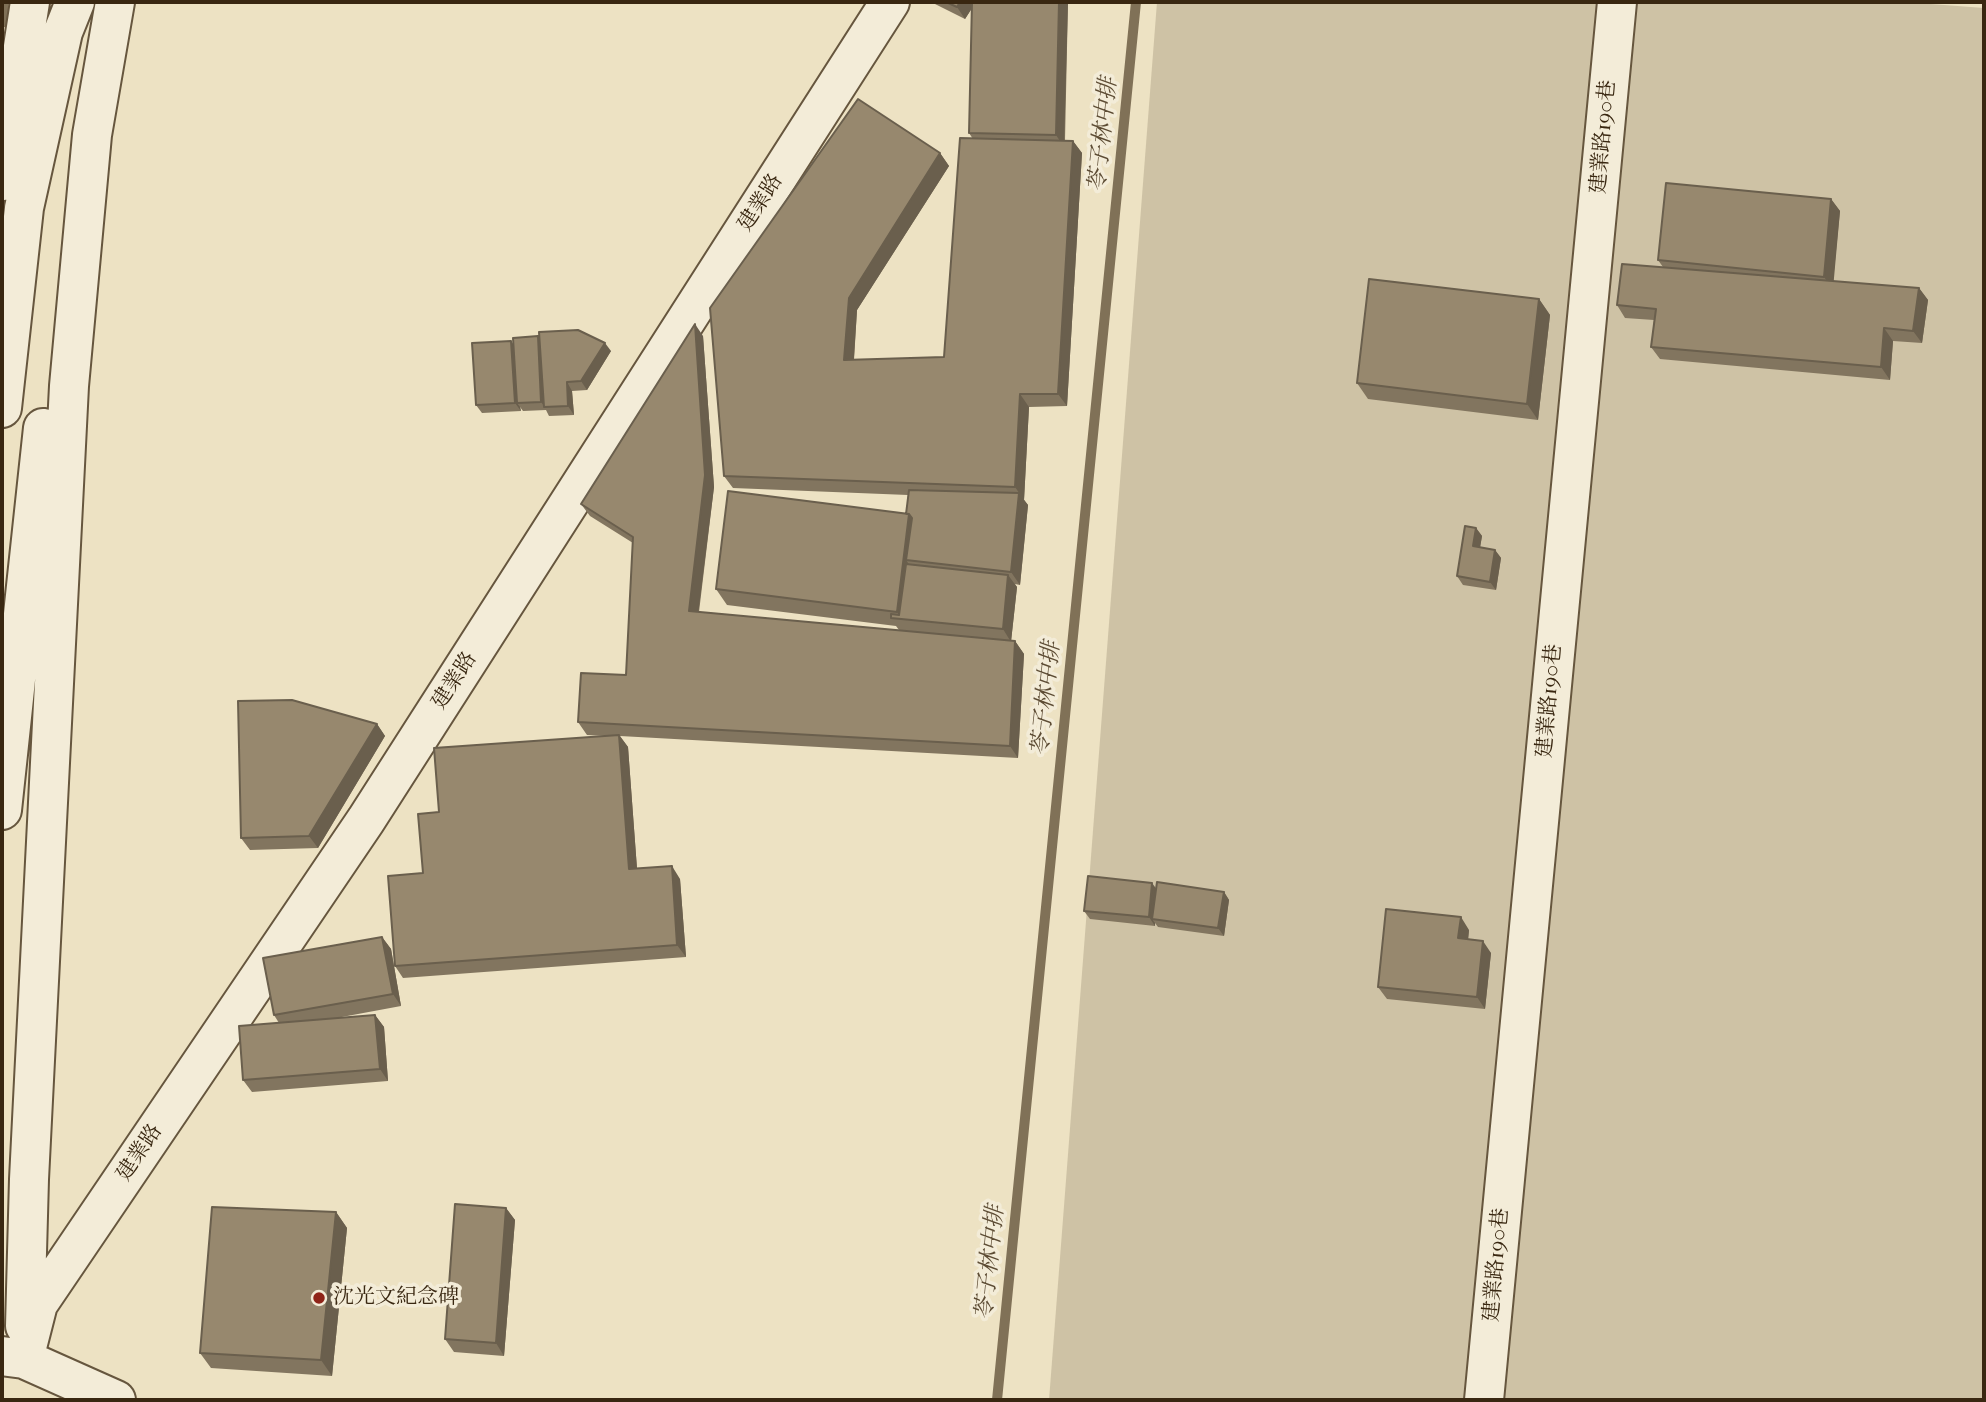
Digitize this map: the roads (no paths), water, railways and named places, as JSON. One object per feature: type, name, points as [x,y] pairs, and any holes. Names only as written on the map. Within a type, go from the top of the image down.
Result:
[{"type":"street","points":[[2,181],[30,2]]},
{"type":"street","points":[[2,408],[24,208],[63,32],[75,2]]},
{"type":"street","points":[[2,810],[66,214],[85,69],[109,2]]},
{"type":"street","points":[[115,2],[93,135],[69,386],[15,1180],[13,1358],[116,1400]]},
{"type":"street","name":"建業路","points":[[13,1358],[38,1304],[366,820],[890,2]]},
{"type":"street","name":"建業路190巷","points":[[1484,1400],[1617,2]]},
{"type":"waterway","points":[[2,23],[4,2]]},
{"type":"waterway","name":"苓子林中排","points":[[997,1400],[1136,2]]},
{"type":"place","name":"沈光文紀念碑","points":[[319,1298]]}]
